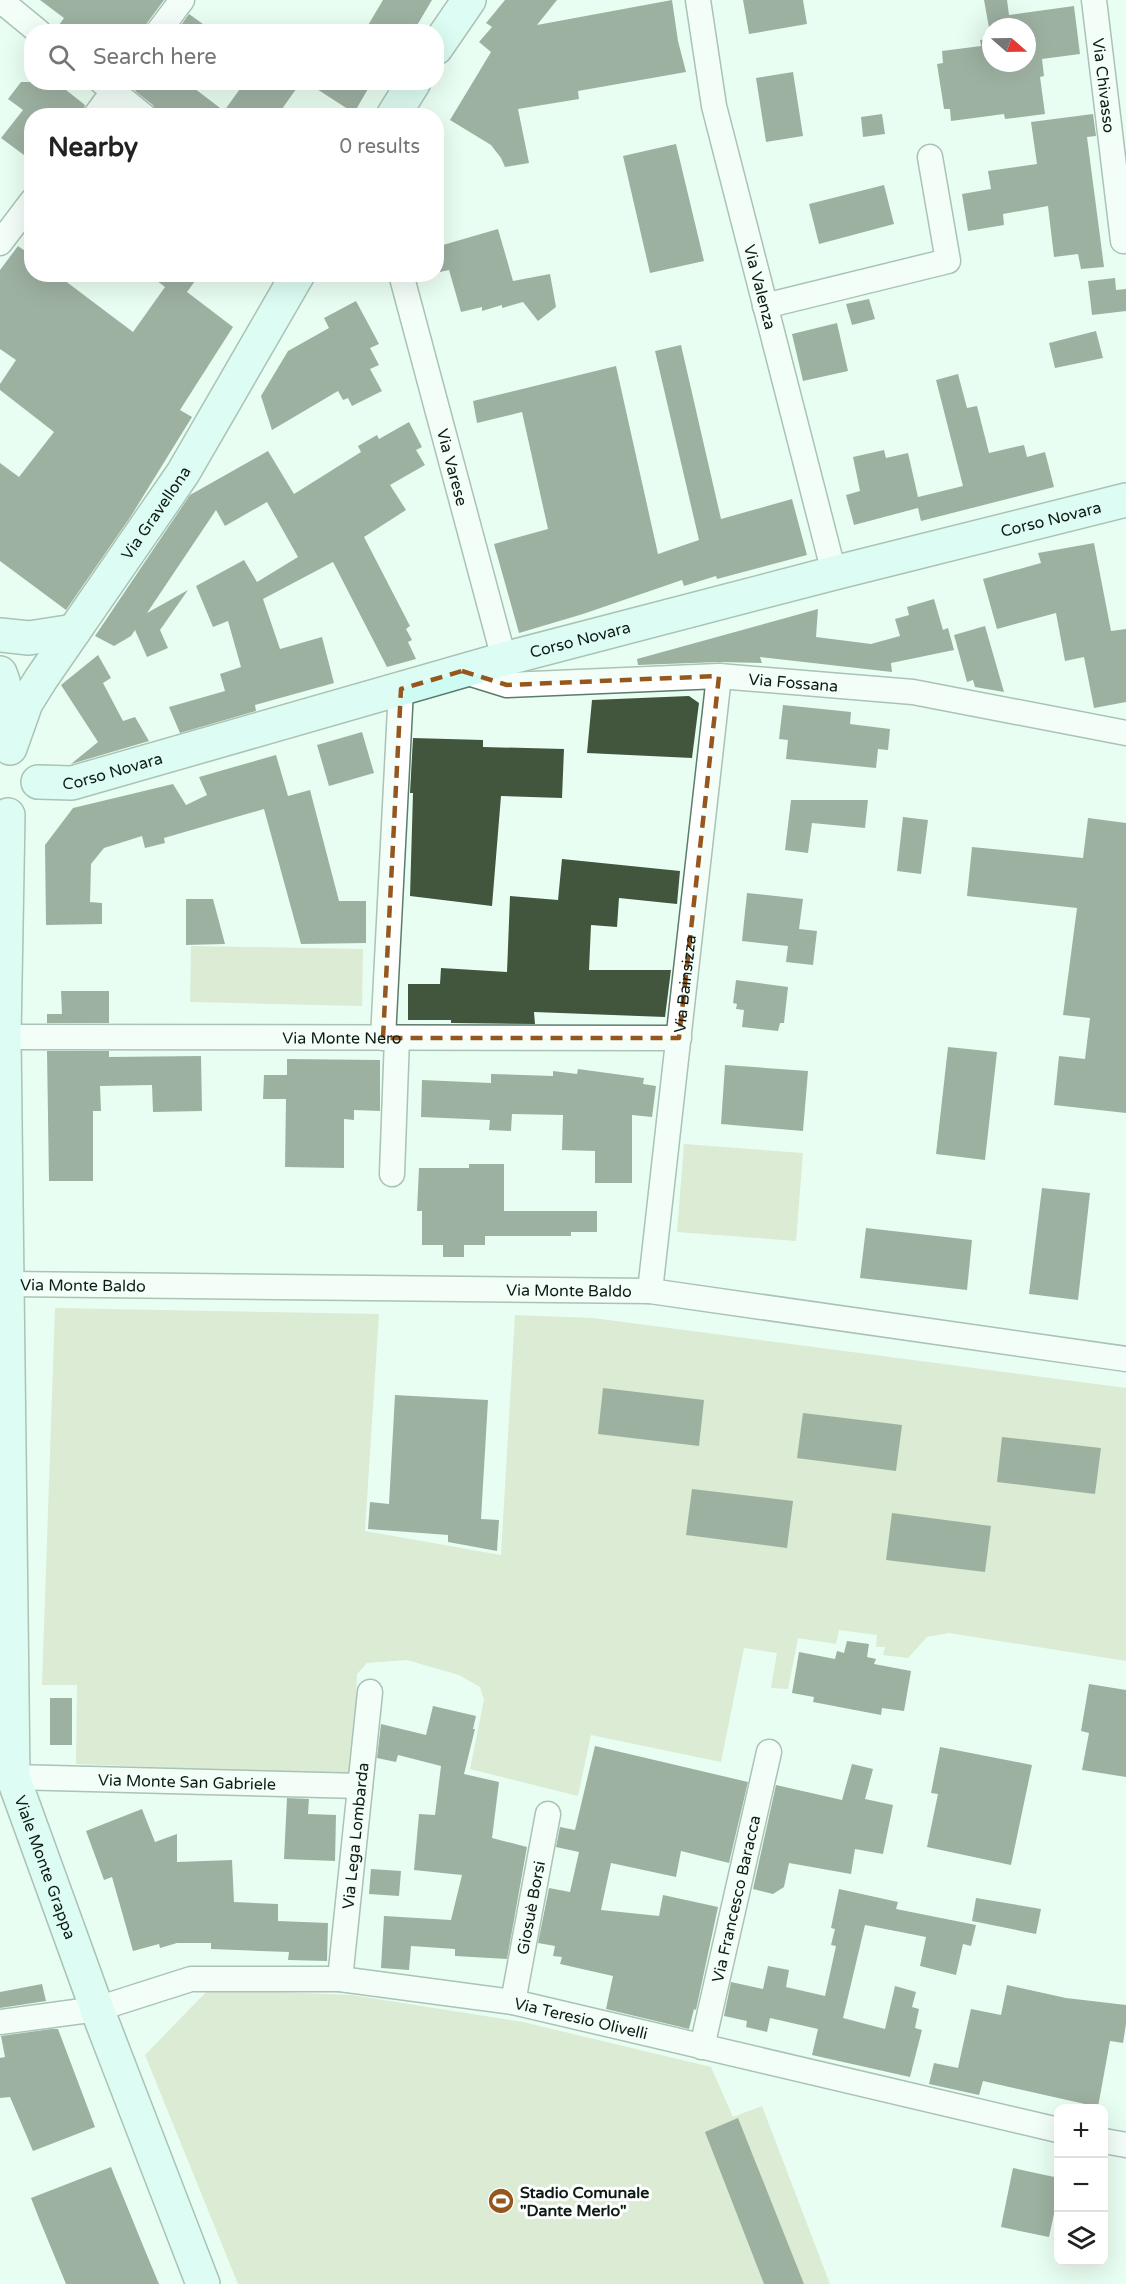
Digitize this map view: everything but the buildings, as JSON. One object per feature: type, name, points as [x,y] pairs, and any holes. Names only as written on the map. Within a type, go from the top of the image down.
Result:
[{"type":"street","points":[[0,0],[29,24]]},
{"type":"street","points":[[164,24],[182,0]]},
{"type":"street","points":[[444,37],[470,0]]},
{"type":"street","name":"Via Valenza","points":[[698,0],[714,106],[834,573]]},
{"type":"street","name":"Via Chivasso","points":[[1094,0],[1123,241]]},
{"type":"street","points":[[100,108],[110,90]]},
{"type":"street","points":[[116,90],[135,108]]},
{"type":"street","points":[[398,108],[409,90]]},
{"type":"street","points":[[765,306],[948,261],[930,156]]},
{"type":"street","points":[[0,243],[24,212]]},
{"type":"street","name":"Via Gravellona","points":[[5,747],[26,703],[183,473],[293,282]]},
{"type":"street","name":"Via Varese","points":[[403,282],[504,659]]},
{"type":"street","name":"Corso Novara","points":[[38,782],[72,783],[504,659],[1126,500]]},
{"type":"street","points":[[0,635],[29,639],[74,631]]},
{"type":"street","name":"Via Fossana","points":[[462,671],[507,685],[720,676],[913,692],[1126,733]]},
{"type":"street","points":[[0,673],[4,682],[6,702],[5,747],[27,756],[37,772],[38,782],[29,804],[20,811],[4,815]]},
{"type":"street","name":"Via Bainsizza","points":[[650,1291],[720,676]]},
{"type":"street","points":[[392,1174],[390,1038],[401,689]]},
{"type":"street","name":"Viale Monte Grappa","points":[[4,815],[4,1037],[13,1777],[97,2009],[203,2284]]},
{"type":"street","name":"Via Monte Nero","points":[[4,1037],[678,1038]]},
{"type":"street","name":"Via Monte Baldo","points":[[8,1284],[650,1291],[1126,1359]]},
{"type":"street","name":"Via Lega Lombarda","points":[[340,1979],[370,1692]]},
{"type":"street","name":"Via Francesco Baracca","points":[[702,2047],[769,1752]]},
{"type":"street","name":"Via Monte San Gabriele","points":[[13,1777],[360,1786]]},
{"type":"street","name":"Giosuè Borsi","points":[[513,2002],[548,1814]]},
{"type":"street","name":"Via Teresio Olivelli","points":[[0,2022],[97,2009],[191,1979],[340,1979],[513,2002],[1054,2129]]},
{"type":"street","points":[[1108,2142],[1126,2145]]},
{"type":"highlighted area","points":[[462,671],[507,685],[719,676],[679,1038],[383,1038],[401,689]]},
{"type":"green space","points":[[191,946],[363,949],[362,1006],[190,1002]]},
{"type":"green space","points":[[684,1144],[803,1153],[796,1241],[677,1232]]},
{"type":"green space","points":[[55,1308],[379,1314],[365,1531],[501,1555],[515,1315],[593,1318],[1126,1388],[1126,1661],[949,1633],[927,1637],[908,1658],[883,1655],[885,1647],[876,1647],[877,1635],[839,1630],[836,1644],[798,1638],[788,1689],[771,1688],[777,1653],[744,1648],[721,1762],[591,1735],[578,1796],[470,1769],[484,1700],[480,1687],[459,1675],[407,1660],[367,1663],[357,1674],[353,1775],[76,1764],[77,1685],[42,1685]]},
{"type":"green space","name":"Stadio Comunale \"Dante Merlo\"","points":[[209,1989],[352,1995],[523,2022],[711,2067],[733,2117],[762,2106],[830,2284],[238,2284],[145,2055]]},
{"type":"place","name":"Stadio Comunale \"Dante Merlo\"","points":[[501,2201]]}]
